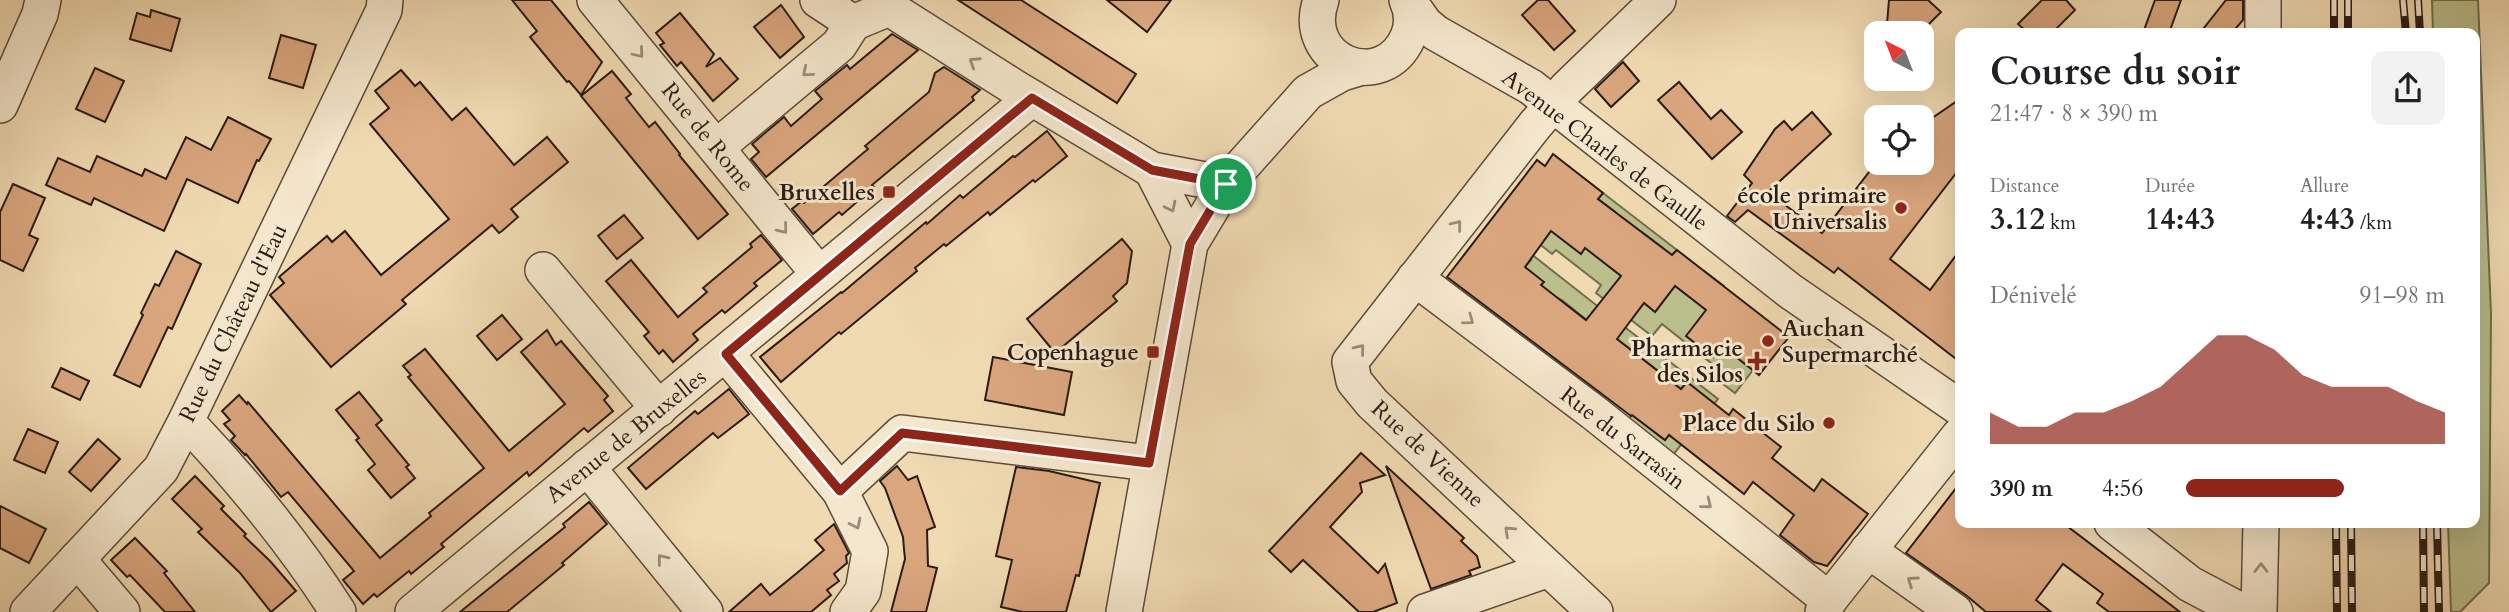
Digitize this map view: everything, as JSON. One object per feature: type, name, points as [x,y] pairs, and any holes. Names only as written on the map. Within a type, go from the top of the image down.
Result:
[{"type":"street","points":[[0,105],[40,14],[43,0]]},
{"type":"street","name":"Rue du Château d'Eau","points":[[28,612],[161,469],[187,421],[384,10],[385,0]]},
{"type":"street","name":"Rue de Rome","points":[[595,0],[819,274]]},
{"type":"street","points":[[818,0],[853,23]]},
{"type":"street","points":[[1308,92],[1317,67],[1319,36],[1316,23],[1321,0]]},
{"type":"street","points":[[1395,56],[1410,32],[1412,18],[1407,0]]},
{"type":"street","name":"Avenue Charles de Gaulle","points":[[1407,0],[1425,24],[1531,88],[1790,291],[1955,405]]},
{"type":"street","name":"Rue de Vienne","points":[[1595,612],[1372,403],[1354,381],[1350,362],[1552,105],[1658,0]]},
{"type":"street","points":[[2263,0],[2263,28]]},
{"type":"street","points":[[717,147],[839,45],[853,23],[888,8],[1152,170],[1226,184]]},
{"type":"street","points":[[1319,36],[1333,56],[1343,63],[1362,67]]},
{"type":"street","points":[[1125,612],[1149,463],[1190,244],[1226,184],[1308,92],[1342,73],[1382,64],[1420,47],[1453,42]]},
{"type":"street","name":"Avenue de Bruxelles","points":[[413,612],[1032,98]]},
{"type":"street","points":[[1152,170],[1190,244]]},
{"type":"street","points":[[543,270],[659,409]]},
{"type":"street","name":"Rue du Sarrasin","points":[[1415,278],[1592,412],[1766,551],[1826,606]]},
{"type":"street","points":[[726,354],[840,491],[870,551],[863,592],[848,612]]},
{"type":"street","points":[[187,421],[281,530],[308,565],[338,612]]},
{"type":"street","points":[[840,491],[902,433],[1149,463]]},
{"type":"street","points":[[1826,606],[1955,441]]},
{"type":"street","points":[[587,467],[705,612]]},
{"type":"street","points":[[2118,528],[2221,607],[2259,528]]},
{"type":"street","points":[[1868,551],[1955,612]]},
{"type":"street","points":[[77,559],[122,612]]},
{"type":"street","points":[[1425,612],[1549,569]]},
{"type":"green space","points":[[2432,0],[2478,0],[2479,28],[2433,28]]},
{"type":"green space","points":[[2480,48],[2491,314],[2489,583],[2460,612],[2451,612],[2448,528],[2480,528]]},
{"type":"green space","points":[[1603,193],[1677,250],[1672,255],[1642,232],[1629,250],[1636,256],[1606,296],[1633,317],[1644,303],[1656,311],[1675,286],[1686,294],[1704,271],[1724,286],[1687,336],[1726,349],[1730,343],[1753,370],[1735,393],[1711,375],[1716,367],[1662,324],[1652,336],[1596,293],[1601,285],[1556,250],[1552,254],[1507,218],[1529,214],[1581,253],[1614,211],[1598,199]]},
{"type":"green space","points":[[1526,250],[1600,308],[1588,321],[1562,300],[1538,289],[1525,267],[1531,260],[1523,254]]},
{"type":"green space","points":[[1609,315],[1718,399],[1672,456],[1627,421],[1632,415],[1665,440],[1693,404],[1705,397],[1687,382],[1676,395],[1662,374],[1608,332]]},
{"type":"building","points":[[512,0],[551,0],[602,62],[581,95],[530,37],[537,31]]},
{"type":"building","points":[[958,0],[1021,0],[1136,74],[1117,103]]},
{"type":"building","points":[[1107,0],[1171,0],[1147,32]]},
{"type":"building","points":[[1538,0],[1548,0],[1575,31],[1554,50],[1522,15]]},
{"type":"building","points":[[1889,0],[1928,0],[1941,12],[1932,21],[1887,21]]},
{"type":"building","points":[[2042,0],[2066,0],[2075,10],[2057,28],[2022,28],[2018,24]]},
{"type":"building","points":[[2155,0],[2181,0],[2171,28],[2145,28]]},
{"type":"building","points":[[2226,0],[2243,0],[2243,20],[2236,28],[2204,28]]},
{"type":"building","points":[[781,5],[804,37],[780,58],[754,27]]},
{"type":"building","points":[[151,10],[180,19],[171,51],[130,39],[137,13],[150,17]]},
{"type":"building","points":[[680,13],[714,54],[706,67],[720,58],[738,79],[713,101],[681,62],[677,66],[660,45],[664,43],[656,33]]},
{"type":"building","points":[[892,34],[918,50],[766,177],[751,159],[759,152],[752,144],[784,117],[791,126],[822,99],[815,91],[847,65],[850,69]]},
{"type":"building","points":[[281,35],[316,45],[303,88],[269,78]]},
{"type":"building","points":[[1623,62],[1639,81],[1611,107],[1595,89]]},
{"type":"building","points":[[944,67],[980,90],[972,97],[974,100],[872,185],[874,187],[842,215],[839,212],[813,234],[792,209],[802,201],[804,203],[868,149],[865,146],[929,92],[935,73]]},
{"type":"building","points":[[95,68],[124,81],[105,122],[76,109]]},
{"type":"building","points":[[401,70],[415,86],[420,82],[452,120],[466,108],[514,165],[547,137],[568,162],[511,209],[518,217],[502,231],[499,233],[492,225],[402,300],[406,304],[331,367],[270,295],[284,283],[279,277],[327,236],[332,242],[345,231],[381,275],[449,219],[370,124],[389,108],[375,91]]},
{"type":"building","points":[[612,71],[631,94],[626,98],[649,127],[655,122],[728,214],[698,239],[581,96]]},
{"type":"building","points":[[1679,82],[1711,119],[1721,110],[1742,132],[1712,159],[1658,100]]},
{"type":"building","name":"école primaire Universalis","points":[[1955,102],[1955,174],[1890,259],[1930,290],[1955,257],[1955,358],[1838,268],[1834,273],[1748,210],[1735,222],[1727,216],[1752,183],[1744,175],[1775,129],[1784,121],[1792,130],[1812,112],[1831,134],[1768,192],[1822,233],[1867,175],[1934,175],[1934,117]]},
{"type":"building","points":[[228,117],[271,139],[259,161],[257,160],[238,203],[187,179],[164,231],[94,198],[91,205],[46,185],[58,158],[90,172],[97,156],[142,176],[145,169],[166,179],[186,137],[211,150]]},
{"type":"building","points":[[1047,131],[1067,156],[990,215],[988,212],[946,246],[944,244],[915,268],[917,271],[781,382],[760,357],[960,195],[963,198]]},
{"type":"building","points":[[1553,154],[1603,193],[1598,199],[1672,255],[1677,250],[1789,337],[1759,375],[1722,346],[1713,357],[1686,336],[1706,310],[1675,286],[1655,312],[1644,303],[1617,339],[1681,389],[1687,382],[1729,415],[1733,409],[1781,447],[1772,458],[1814,491],[1822,479],[1868,514],[1827,566],[1814,562],[1780,535],[1794,515],[1753,482],[1744,494],[1669,435],[1665,440],[1631,416],[1447,277],[1537,160],[1545,166]],"holes":[[[1551,231],[1581,254],[1585,248],[1621,276],[1586,320],[1541,285],[1544,282],[1525,267]]]},
{"type":"building","points":[[13,184],[45,198],[29,235],[38,239],[23,271],[0,260],[0,212]]},
{"type":"building","points":[[624,215],[643,238],[617,259],[598,236]]},
{"type":"building","points":[[761,235],[782,260],[754,283],[757,286],[725,313],[722,310],[693,334],[698,340],[673,362],[663,350],[659,354],[644,336],[649,332],[606,281],[631,260],[678,317],[707,292],[703,288],[752,247],[750,244]]},
{"type":"building","points":[[1122,239],[1132,251],[1127,283],[1113,296],[1117,301],[1055,353],[1027,319]]},
{"type":"building","points":[[176,251],[201,264],[172,329],[168,327],[140,387],[114,375],[155,284],[159,286]]},
{"type":"building","points":[[502,315],[522,339],[497,360],[477,336]]},
{"type":"building","points":[[547,330],[556,345],[561,341],[608,396],[604,400],[613,411],[588,432],[584,428],[529,476],[527,472],[441,544],[444,547],[411,574],[409,571],[377,597],[374,594],[363,604],[343,580],[354,571],[288,492],[281,497],[231,440],[235,436],[224,424],[230,420],[222,411],[239,395],[247,404],[248,402],[380,558],[484,468],[408,377],[411,375],[403,366],[425,349],[509,451],[565,404],[521,352]]},
{"type":"building","points":[[993,357],[1072,372],[1064,415],[985,400]]},
{"type":"building","points":[[61,368],[89,381],[80,400],[52,387]]},
{"type":"building","points":[[729,389],[749,414],[718,438],[713,433],[646,489],[628,468],[695,411],[698,414]]},
{"type":"building","points":[[359,392],[382,420],[376,425],[409,465],[406,467],[415,478],[391,498],[368,470],[375,464],[356,440],[359,438],[336,410]]},
{"type":"building","points":[[28,429],[58,442],[45,473],[14,460]]},
{"type":"building","points":[[98,439],[120,459],[91,491],[69,472]]},
{"type":"building","points":[[1361,453],[1385,475],[1360,483],[1362,492],[1330,527],[1378,573],[1385,564],[1397,603],[1373,612],[1359,612],[1303,560],[1291,572],[1269,551]]},
{"type":"building","points":[[897,466],[908,480],[917,476],[935,527],[927,530],[928,566],[937,568],[926,612],[891,612],[905,559],[903,537],[880,481]]},
{"type":"building","points":[[1386,466],[1464,538],[1461,541],[1477,556],[1480,567],[1469,571],[1471,575],[1431,589]]},
{"type":"building","points":[[1016,467],[1049,471],[1100,483],[1079,576],[1076,575],[1066,612],[1023,612],[1001,607],[1012,560],[996,556]]},
{"type":"building","points":[[195,476],[224,506],[221,509],[246,534],[244,536],[296,591],[271,612],[240,573],[198,532],[202,529],[172,499]]},
{"type":"building","points":[[1955,489],[1955,528],[2070,528],[2180,612],[2109,612],[2097,603],[2103,594],[2063,564],[2036,600],[2051,612],[1986,612],[1906,553]]},
{"type":"building","points":[[589,502],[607,524],[562,563],[564,565],[507,612],[460,612],[565,527],[563,524]]},
{"type":"building","points":[[0,506],[46,529],[29,563],[0,548]]},
{"type":"building","points":[[834,524],[849,553],[846,556],[847,563],[834,574],[839,581],[827,590],[831,595],[811,612],[729,612],[761,584],[770,595],[797,573],[824,550],[815,540]]},
{"type":"building","points":[[135,538],[167,571],[164,573],[195,612],[165,612],[130,575],[127,577],[111,560]]},
{"type":"railway","points":[[2334,0],[2334,28]]},
{"type":"railway","points":[[2348,0],[2348,28]]},
{"type":"railway","points":[[2403,0],[2406,28]]},
{"type":"railway","points":[[2418,0],[2420,28]]},
{"type":"railway","points":[[2336,528],[2337,612]]},
{"type":"railway","points":[[2351,528],[2352,612]]},
{"type":"railway","points":[[2423,528],[2424,612]]},
{"type":"railway","points":[[2437,528],[2439,612]]},
{"type":"place","name":"Bruxelles","points":[[889,192]]},
{"type":"place","name":"école primaire Universalis","points":[[1901,208]]},
{"type":"place","name":"Auchan Supermarché","points":[[1768,341]]},
{"type":"place","name":"Copenhague","points":[[1153,352]]},
{"type":"place","name":"Pharmacie des Silos","points":[[1757,361]]},
{"type":"place","name":"Place du Silo","points":[[1829,423]]},
{"type":"route","points":[[1032,98],[1152,170],[1226,184],[1190,244],[1149,463],[902,433],[840,491],[726,354],[1032,98]]}]
